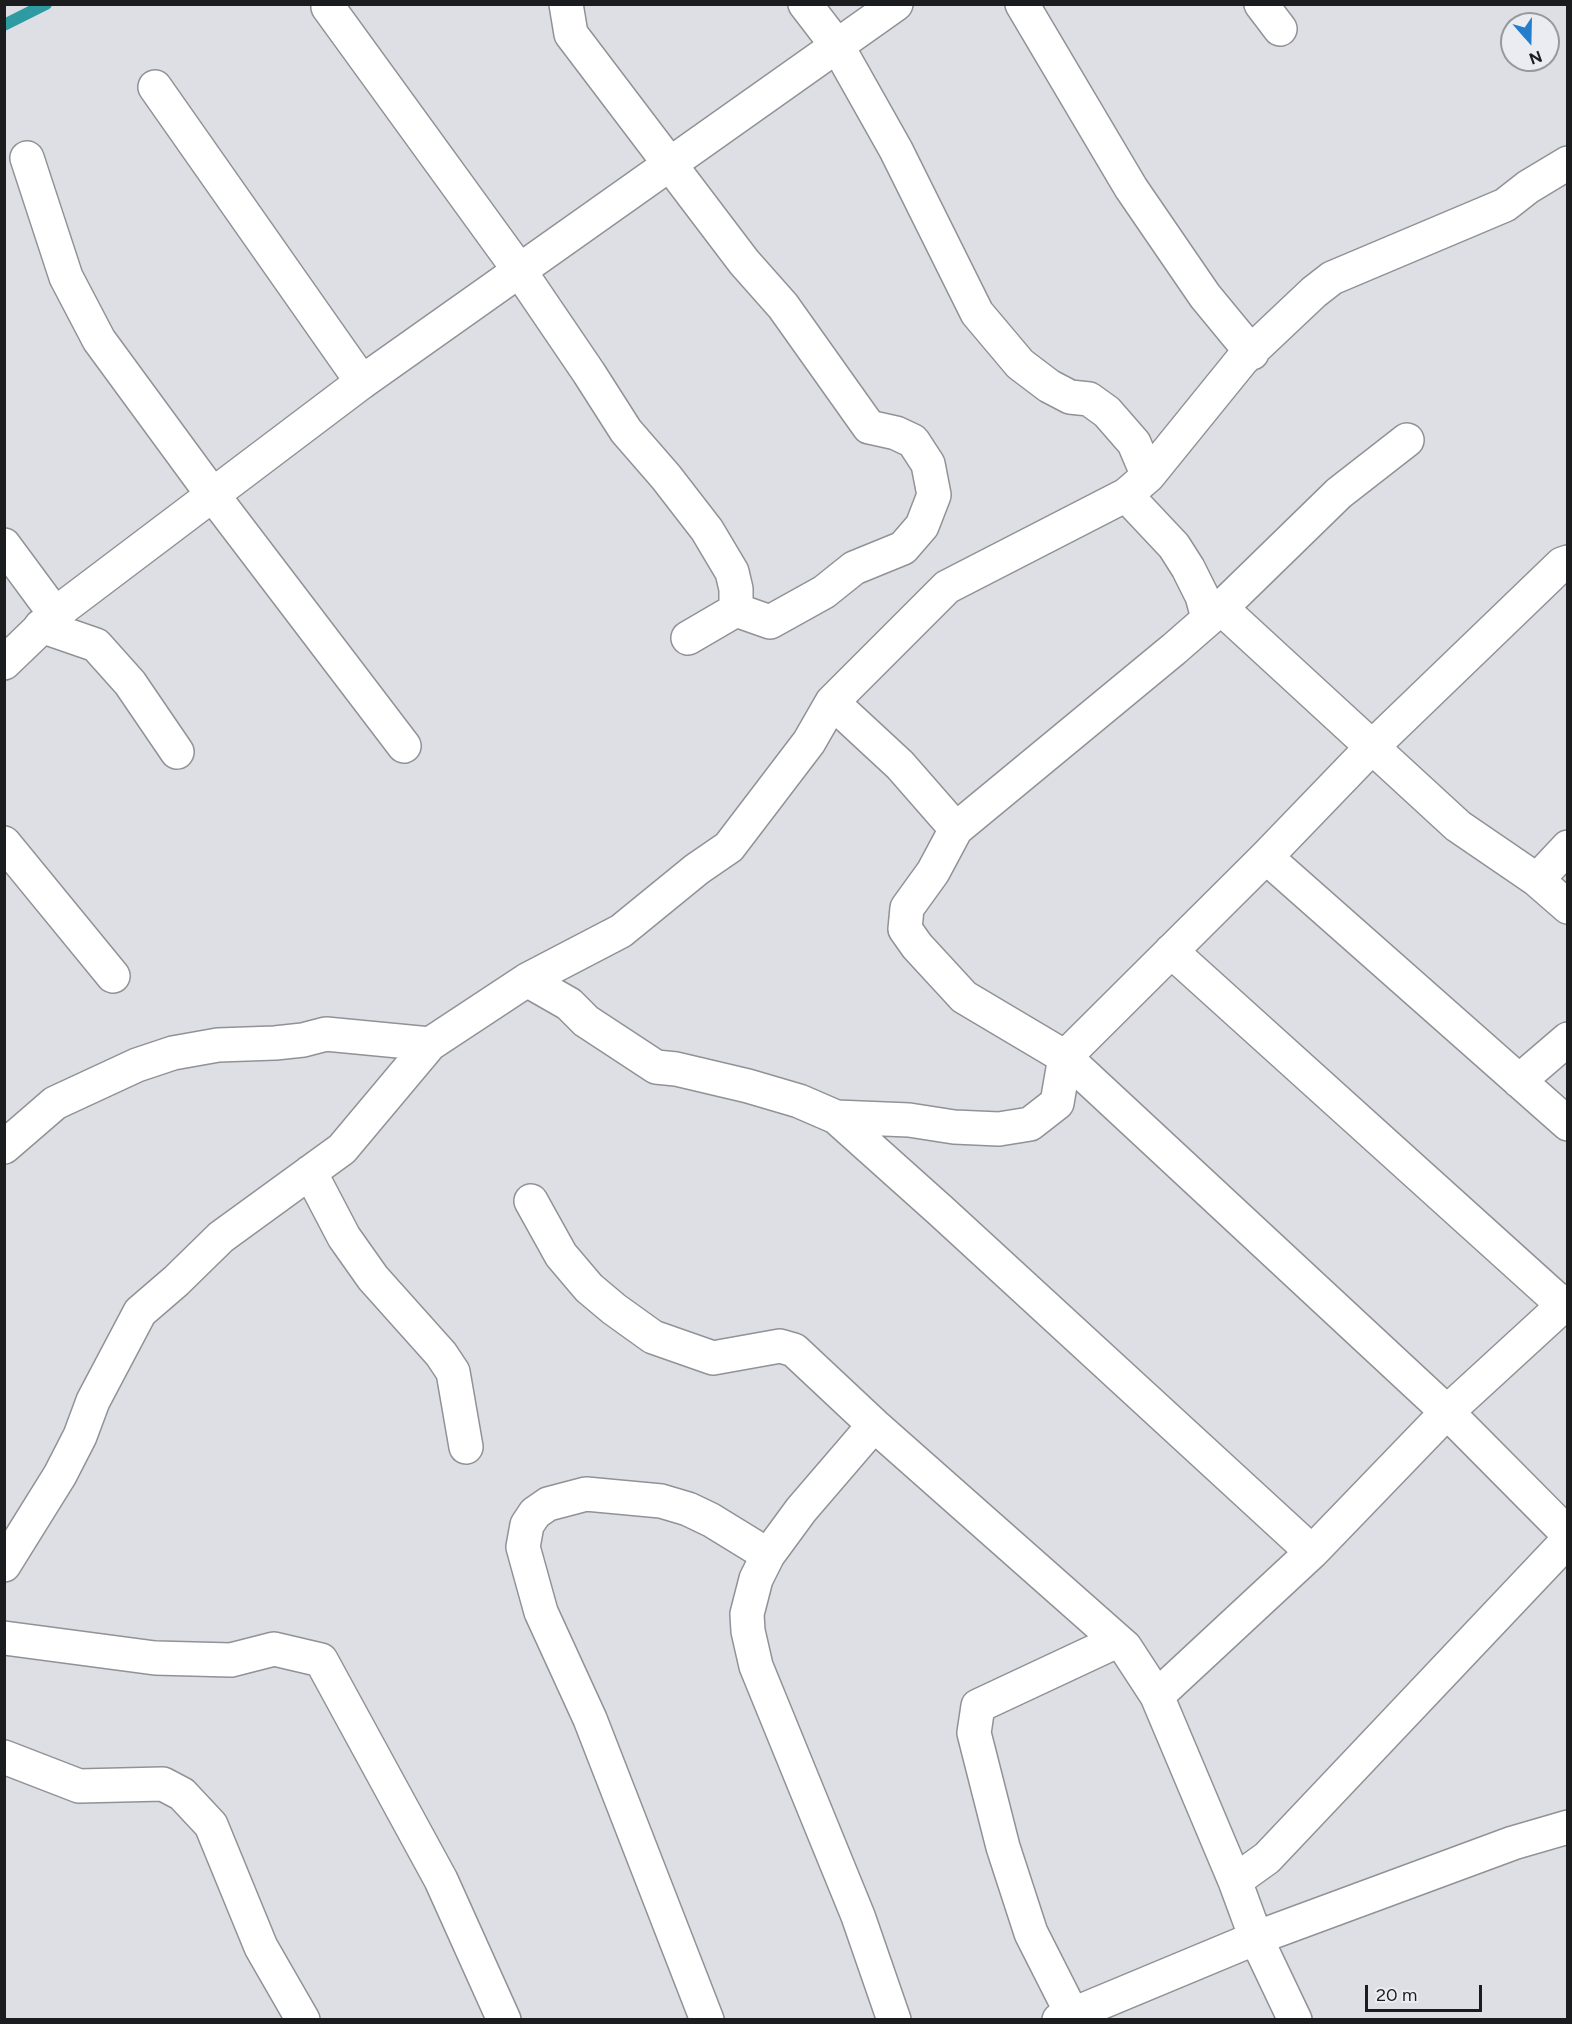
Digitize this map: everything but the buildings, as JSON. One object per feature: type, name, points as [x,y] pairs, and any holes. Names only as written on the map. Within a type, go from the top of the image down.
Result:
[{"type":"street","points":[[566,4],[571,34],[744,262],[783,306],[869,427],[896,433],[913,441],[928,464],[934,495],[922,526],[903,548],[854,568],[824,592],[770,622],[736,610],[688,638]]},
{"type":"street","points":[[806,4],[838,47],[896,150],[977,313],[1020,364],[1048,386],[1070,397],[1089,399],[1107,412],[1134,443],[1137,486],[1214,613],[1372,747],[1458,826],[1537,880],[1568,907]]},
{"type":"street","points":[[4,663],[48,620],[362,381],[896,4]]},
{"type":"street","points":[[1022,4],[1131,188],[1205,296],[1252,352]]},
{"type":"street","points":[[328,8],[519,270],[626,431],[666,477],[707,530],[732,572],[736,590],[736,610]]},
{"type":"street","points":[[155,87],[362,381]]},
{"type":"street","points":[[27,158],[66,277],[99,340],[212,494],[404,746]]},
{"type":"street","points":[[4,1565],[60,1475],[80,1436],[93,1401],[140,1312],[221,1237],[342,1149],[430,1044],[527,980],[621,931],[697,869],[729,847],[808,742],[832,702],[947,587],[1137,486],[1242,360],[1332,278],[1505,205],[1528,187],[1568,163]]},
{"type":"street","points":[[1407,440],[1339,493],[1174,649],[956,829],[933,872],[907,908],[905,929],[917,946],[964,997],[1065,1057],[1447,1412],[1568,1534]]},
{"type":"street","points":[[4,545],[48,620],[96,645],[130,683],[177,752]]},
{"type":"street","points":[[836,1117],[909,1120],[954,1127],[999,1130],[1030,1124],[1057,1103],[1065,1057],[1266,857],[1372,747],[1562,564],[1568,562]]},
{"type":"street","points":[[832,702],[900,765],[956,829]]},
{"type":"street","points":[[4,843],[113,976]]},
{"type":"street","points":[[1537,880],[1568,847]]},
{"type":"street","points":[[1266,857],[1568,1124]]},
{"type":"street","points":[[1157,1696],[1311,1552],[1447,1412],[1565,1303],[1171,951]]},
{"type":"street","points":[[527,980],[569,1004],[586,1021],[656,1067],[676,1069],[748,1086],[799,1101],[836,1117],[1311,1552]]},
{"type":"street","points":[[4,1147],[55,1103],[137,1065],[173,1053],[218,1045],[303,1040],[326,1034],[430,1044]]},
{"type":"street","points":[[1519,1081],[1568,1039]]},
{"type":"street","points":[[310,1172],[344,1237],[367,1270],[441,1354],[453,1372],[466,1447]]},
{"type":"street","points":[[531,1201],[561,1255],[589,1287],[614,1309],[653,1337],[713,1358],[780,1346],[794,1350],[874,1425],[1125,1647],[1157,1696],[1235,1881],[1256,1938],[1295,2019]]},
{"type":"street","points":[[874,1425],[801,1510],[768,1555],[756,1579],[747,1614],[756,1666],[858,1916],[894,2019]]},
{"type":"street","points":[[707,2019],[590,1719],[541,1612],[523,1547],[527,1526],[536,1513],[548,1504],[586,1494],[661,1501],[688,1509],[711,1520],[768,1555]]},
{"type":"street","points":[[1235,1881],[1267,1858],[1568,1540]]},
{"type":"street","points":[[4,1638],[156,1658],[231,1660],[274,1649],[321,1659],[441,1880],[504,2019]]},
{"type":"street","points":[[1117,1641],[978,1706],[974,1733],[1003,1847],[1031,1933],[1065,2017],[1256,1938],[1513,1843],[1568,1827]]},
{"type":"street","points":[[4,1757],[79,1785],[162,1784],[182,1794],[211,1825],[261,1947],[303,2019]]},
{"type":"waterway","points":[[4,25],[46,4]]}]
